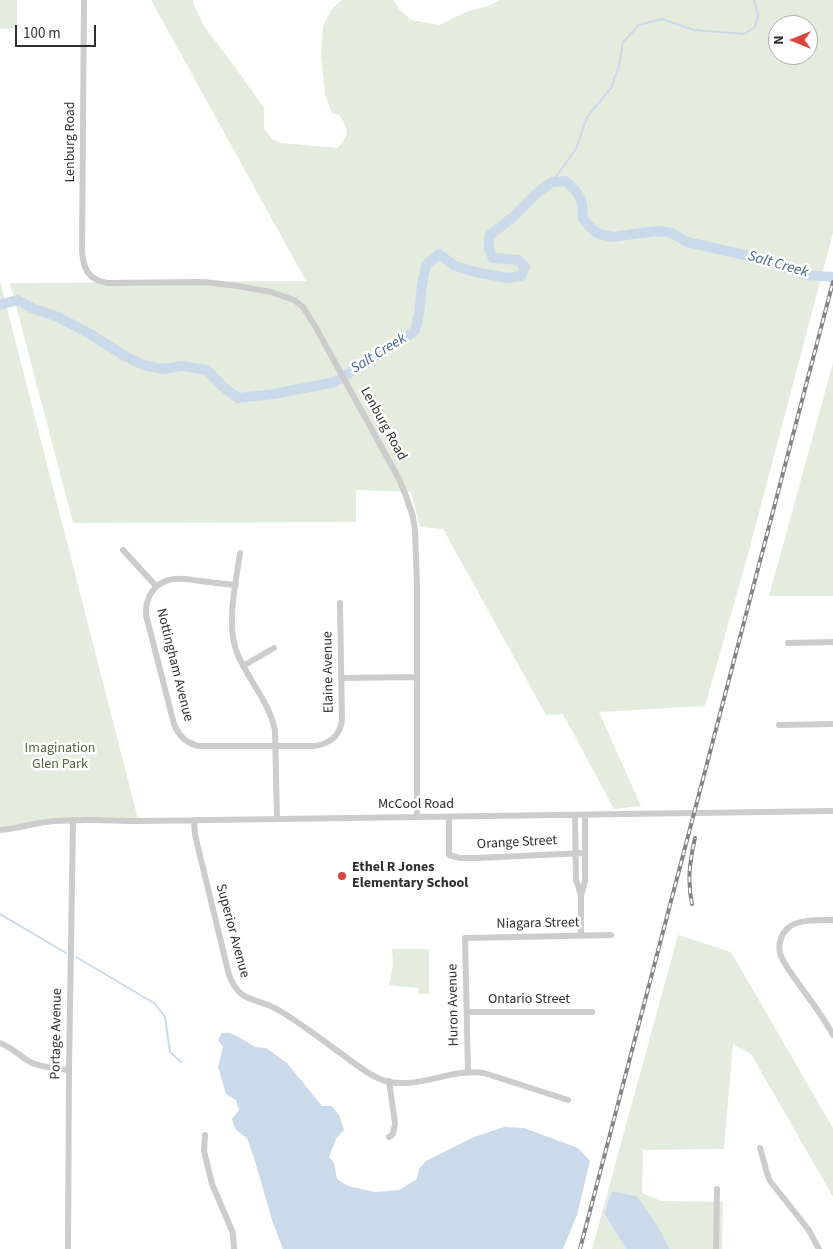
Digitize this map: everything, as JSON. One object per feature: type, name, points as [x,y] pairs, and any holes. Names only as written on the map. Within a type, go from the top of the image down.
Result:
[{"type":"street","name":"Lenburg Road","points":[[84,0],[82,250],[83,262],[88,272],[96,280],[108,283],[214,282],[271,292],[289,298],[299,304],[307,313],[334,361],[399,479],[406,496],[415,530],[418,586],[417,817]]},
{"type":"street","points":[[123,550],[156,586],[162,582],[174,579],[236,585]]},
{"type":"street","points":[[240,553],[232,619],[234,647],[270,715],[275,731],[277,819]]},
{"type":"street","name":"Nottingham Avenue","points":[[156,586],[148,597],[146,615],[174,724],[180,737],[198,746],[275,746]]},
{"type":"street","name":"Elaine Avenue","points":[[275,746],[320,745],[332,740],[340,730],[342,678],[340,603]]},
{"type":"street","points":[[788,643],[833,642]]},
{"type":"street","points":[[243,666],[274,648]]},
{"type":"street","points":[[342,678],[417,677]]},
{"type":"street","points":[[779,725],[833,724]]},
{"type":"street","name":"McCool Road","points":[[0,830],[47,822],[73,820],[141,821],[833,811]]},
{"type":"street","points":[[575,815],[576,880],[581,896]]},
{"type":"street","points":[[581,936],[581,896],[585,881],[584,815]]},
{"type":"street","name":"Orange Street","points":[[449,817],[449,855],[460,858],[585,853]]},
{"type":"street","name":"Portage Avenue","points":[[68,1249],[73,820]]},
{"type":"street","name":"Superior Avenue","points":[[194,820],[195,835],[227,966],[237,991],[248,998],[277,1009],[367,1072],[389,1082]]},
{"type":"street","points":[[833,920],[810,921],[788,927],[779,942],[780,953],[785,965],[824,1019],[833,1035]]},
{"type":"street","name":"Niagara Street","points":[[465,938],[610,935]]},
{"type":"street","name":"Huron Avenue","points":[[465,938],[468,1072]]},
{"type":"street","name":"Ontario Street","points":[[467,1012],[592,1012]]},
{"type":"street","points":[[0,1043],[42,1067],[69,1070]]},
{"type":"street","points":[[389,1137],[393,1134],[395,1123],[389,1082],[422,1082],[468,1072],[484,1073],[568,1100]]},
{"type":"street","points":[[206,1135],[204,1151],[212,1184],[233,1233],[234,1249]]},
{"type":"street","points":[[760,1148],[770,1180],[808,1229],[819,1249]]},
{"type":"street","points":[[716,1249],[718,1189]]},
{"type":"green space","points":[[0,0],[17,0],[17,28],[0,29]]},
{"type":"green space","points":[[151,0],[193,0],[204,26],[264,108],[264,128],[272,139],[281,143],[338,148],[345,139],[347,132],[345,124],[339,115],[332,113],[325,94],[321,54],[323,26],[331,10],[342,0],[394,0],[399,9],[411,20],[439,25],[466,12],[491,5],[500,0],[833,0],[833,233],[747,558],[705,706],[599,712],[641,806],[614,809],[563,714],[546,715],[443,529],[420,527],[411,492],[356,490],[356,522],[73,523],[10,283],[306,281]]},
{"type":"green space","name":"Imagination Glen Park","points":[[0,281],[138,819],[0,827]]},
{"type":"green space","points":[[833,363],[833,596],[769,596],[828,381]]},
{"type":"green space","points":[[678,935],[731,952],[833,1128],[833,1197],[751,1054],[733,1044],[724,1149],[643,1150],[642,1193],[662,1201],[723,1202],[722,1249],[670,1249],[657,1225],[637,1196],[613,1191],[604,1215],[626,1249],[592,1249]]},
{"type":"green space","points":[[392,949],[429,949],[429,994],[419,994],[418,988],[389,985],[393,965]]},
{"type":"water","points":[[222,1033],[230,1033],[255,1047],[266,1048],[287,1063],[322,1106],[332,1106],[340,1117],[344,1130],[336,1139],[329,1157],[334,1163],[337,1179],[348,1186],[375,1192],[399,1190],[417,1179],[419,1169],[426,1161],[474,1137],[504,1127],[524,1128],[578,1148],[590,1161],[577,1215],[563,1249],[283,1249],[247,1138],[235,1129],[232,1119],[239,1110],[236,1100],[226,1094],[218,1067],[223,1047],[218,1040]]},
{"type":"water","points":[[612,1191],[637,1196],[657,1225],[670,1249],[626,1249],[604,1214]]},
{"type":"waterway","points":[[552,182],[576,149],[587,117],[611,88],[619,66],[623,42],[639,25],[662,19],[694,30],[744,34],[755,27],[758,15],[754,0]]},
{"type":"waterway","name":"Salt Creek","points":[[0,305],[17,300],[32,308],[58,317],[143,365],[163,369],[182,366],[207,370],[222,386],[238,398],[274,394],[335,382],[415,331],[426,265],[439,254],[455,266],[475,272],[508,278],[521,276],[525,267],[518,260],[493,258],[489,248],[489,236],[552,182],[565,181],[580,197],[583,219],[599,234],[613,237],[658,231],[672,233],[687,242],[758,258],[807,275],[833,277]]},
{"type":"waterway","points":[[0,914],[66,953]]},
{"type":"waterway","points":[[76,957],[154,1003],[165,1017],[170,1052],[181,1062]]},
{"type":"railway","points":[[580,1249],[833,282]]},
{"type":"railway","points":[[692,904],[690,871],[695,838]]},
{"type":"place","name":"Ethel R Jones Elementary School","points":[[342,876]]}]
